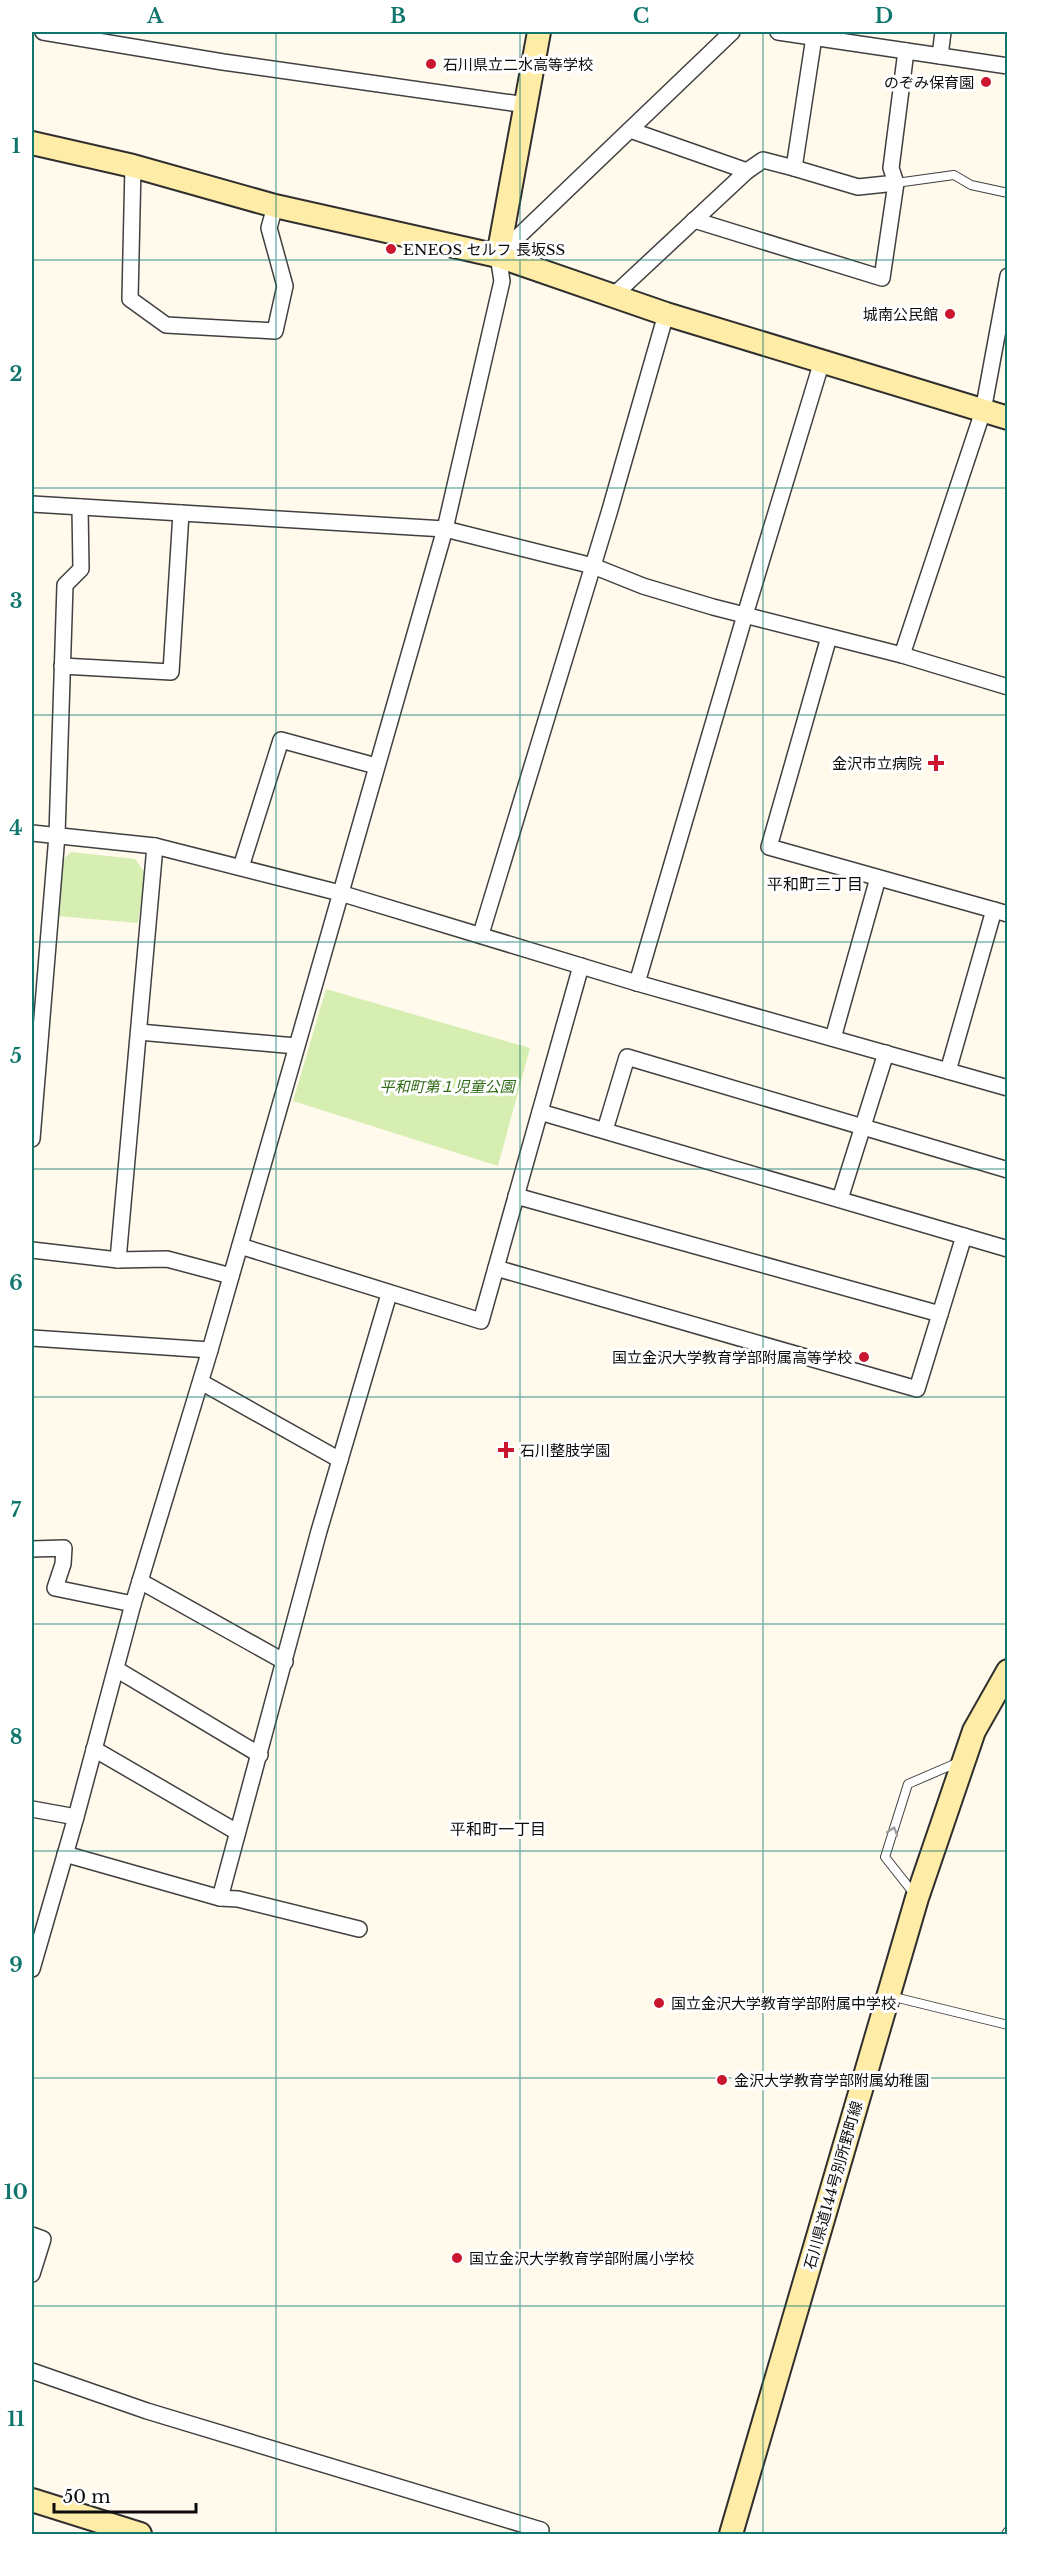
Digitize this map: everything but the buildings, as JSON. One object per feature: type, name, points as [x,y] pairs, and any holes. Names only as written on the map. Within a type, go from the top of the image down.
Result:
[{"type":"street","points":[[43,32],[223,62],[526,105]]},
{"type":"street","points":[[32,1969],[76,1817],[133,1604],[201,1382],[445,529],[502,281],[498,256],[538,32]]},
{"type":"street","points":[[498,256],[732,32]]},
{"type":"street","points":[[778,32],[814,37],[845,36],[906,51],[1008,66]]},
{"type":"street","points":[[940,56],[943,32]]},
{"type":"street","points":[[794,168],[814,37]]},
{"type":"street","points":[[694,220],[882,278],[896,183],[891,168],[906,51]]},
{"type":"street","points":[[630,130],[747,171]]},
{"type":"street","points":[[32,143],[133,166],[275,207],[498,256],[666,314],[1008,418]]},
{"type":"street","points":[[613,296],[747,171],[763,160],[858,187],[896,183]]},
{"type":"street","points":[[133,166],[130,299],[166,325],[275,331],[285,286],[268,228],[275,207]]},
{"type":"street","points":[[902,655],[983,411],[1007,274]]},
{"type":"street","points":[[481,934],[593,566],[666,314]]},
{"type":"street","points":[[637,983],[822,361]]},
{"type":"street","points":[[32,504],[445,529],[593,566],[643,586],[902,655],[1008,687]]},
{"type":"street","points":[[32,1139],[57,835],[65,585],[81,569],[80,507]]},
{"type":"street","points":[[62,666],[171,672],[181,513]]},
{"type":"street","points":[[829,637],[769,847],[1001,912],[948,1071]]},
{"type":"street","points":[[241,867],[281,740],[376,766]]},
{"type":"street","points":[[32,833],[155,846],[241,867],[340,893],[637,983],[1008,1088]]},
{"type":"street","points":[[118,1260],[155,846]]},
{"type":"street","points":[[833,1038],[878,878]]},
{"type":"street","points":[[240,1246],[481,1321],[581,966]]},
{"type":"street","points":[[139,1032],[296,1046]]},
{"type":"street","points":[[840,1199],[886,1053]]},
{"type":"street","points":[[605,1130],[627,1057],[1008,1170]]},
{"type":"street","points":[[540,1112],[1008,1249]]},
{"type":"street","points":[[516,1196],[940,1314]]},
{"type":"street","points":[[496,1268],[917,1389],[964,1236]]},
{"type":"street","points":[[32,1250],[118,1260],[167,1259],[231,1276]]},
{"type":"street","points":[[220,1898],[319,1531],[389,1294]]},
{"type":"street","points":[[32,1338],[210,1350]]},
{"type":"street","points":[[201,1382],[340,1460]]},
{"type":"street","points":[[32,1549],[64,1548],[63,1564],[55,1588],[133,1604]]},
{"type":"street","points":[[140,1581],[285,1662]]},
{"type":"street","points":[[116,1670],[260,1755]]},
{"type":"street","name":"石川県道144号別所野町線","points":[[730,2535],[917,1898],[974,1731],[1008,1672]]},
{"type":"street","points":[[94,1749],[237,1832]]},
{"type":"street","points":[[32,1809],[76,1817]]},
{"type":"street","points":[[65,1854],[220,1898],[238,1899],[359,1929]]},
{"type":"street","points":[[32,2235],[43,2239],[32,2274]]},
{"type":"street","points":[[32,2371],[147,2411],[541,2530],[539,2535]]},
{"type":"street","points":[[32,2500],[103,2529],[140,2535]]},
{"type":"lane","points":[[896,183],[954,175],[971,185],[1008,193]]},
{"type":"lane","points":[[917,1898],[885,1857],[908,1784],[964,1760]]},
{"type":"lane","points":[[889,1996],[1008,2025]]},
{"type":"green space","points":[[71,852],[135,859],[145,873],[138,923],[57,916],[61,862]]},
{"type":"green space","name":"平和町第１児童公園","points":[[326,989],[530,1048],[498,1166],[293,1101]]},
{"type":"place","name":"石川県立二水高等学校","points":[[431,64]]},
{"type":"place","name":"のぞみ保育園","points":[[986,82]]},
{"type":"place","name":"ENEOS セルフ 長坂SS","points":[[391,249]]},
{"type":"place","name":"城南公民館","points":[[950,314]]},
{"type":"place","name":"金沢市立病院","points":[[936,763]]},
{"type":"place","name":"国立金沢大学教育学部附属高等学校","points":[[864,1357]]},
{"type":"place","name":"石川整肢学園","points":[[506,1450]]},
{"type":"place","name":"国立金沢大学教育学部附属中学校","points":[[659,2003]]},
{"type":"place","name":"金沢大学教育学部附属幼稚園","points":[[722,2080]]},
{"type":"place","name":"国立金沢大学教育学部附属小学校","points":[[457,2258]]},
{"type":"district","name":"平和町三丁目","points":[[815,884]]},
{"type":"district","name":"平和町一丁目","points":[[498,1829]]}]
